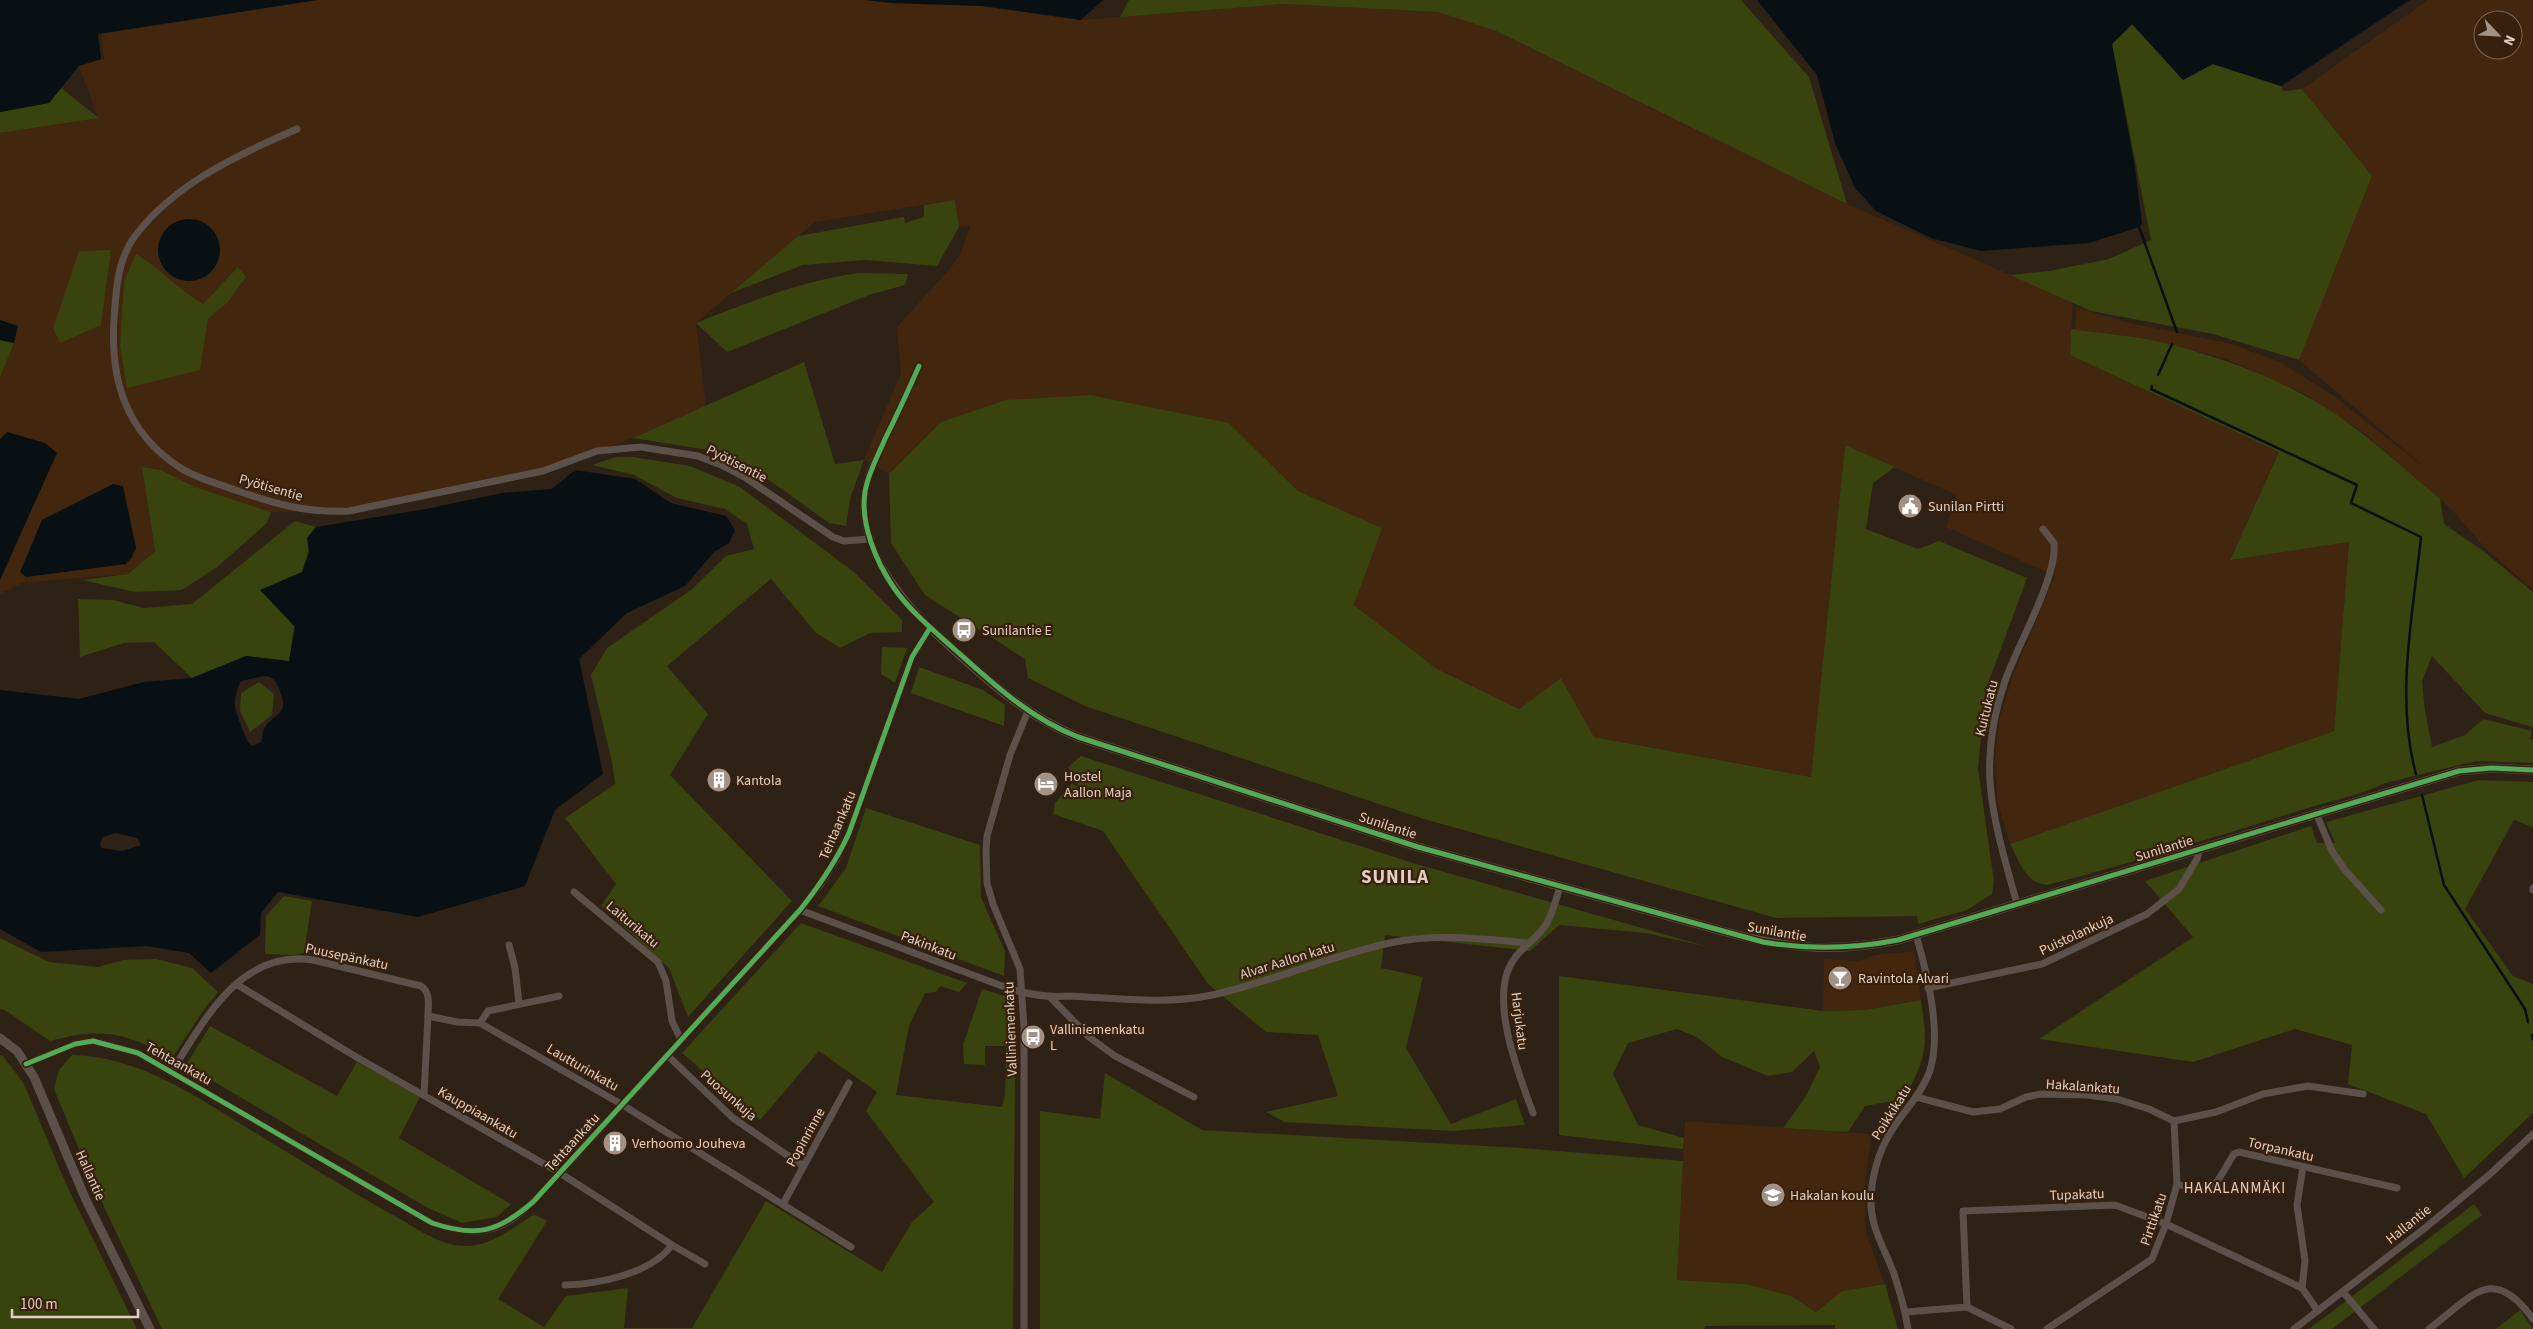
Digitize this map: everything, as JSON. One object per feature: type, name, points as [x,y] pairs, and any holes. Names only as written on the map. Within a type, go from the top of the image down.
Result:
[{"type":"street","name":"Pyötisentie","points":[[297,129],[261,144],[218,168],[173,197],[134,237],[121,264],[115,290],[113,335],[118,389],[138,428],[154,447],[179,468],[294,509],[324,512],[349,511],[543,471],[597,451],[621,447],[650,448],[698,456],[721,465],[746,478],[833,537],[850,541],[871,539]]},
{"type":"street","points":[[919,366],[870,472],[866,485],[864,508],[871,539],[893,587],[930,628]]},
{"type":"street","name":"Kuitukatu","points":[[2017,904],[1996,828],[1989,784],[1989,753],[1994,718],[2006,680],[2053,565],[2054,542],[2042,529]]},
{"type":"street","name":"Sunilantie","points":[[930,628],[1002,691],[1028,711],[1064,731],[1418,847],[1730,934],[1785,946],[1838,949],[1864,946],[1916,935],[2459,771],[2491,768],[2533,770]]},
{"type":"street","name":"Tehtaankatu","points":[[26,1064],[75,1044],[93,1041],[138,1052],[432,1223],[453,1230],[482,1232],[502,1225],[533,1202],[560,1173],[800,910],[836,860],[859,806],[912,657],[930,628]]},
{"type":"street","name":"Valliniemenkatu","points":[[1024,1329],[1023,993],[1020,969],[993,904],[988,883],[986,851],[987,836],[1010,755],[1028,711]]},
{"type":"street","points":[[2316,813],[2332,851],[2345,870],[2381,910]]},
{"type":"street","name":"Puistolankuja","points":[[1928,988],[2042,964],[2147,914],[2178,889],[2197,859],[2200,848]]},
{"type":"street","name":"Harjukatu","points":[[1533,1113],[1513,1060],[1503,983],[1506,971],[1514,958],[1547,924],[1560,887]]},
{"type":"street","name":"Laiturikatu","points":[[574,892],[658,962],[666,981],[672,1021],[681,1040]]},
{"type":"street","name":"Pakinkatu","points":[[800,910],[1023,993],[1051,998]]},
{"type":"street","name":"Poikkikatu","points":[[1908,1329],[1906,1312],[1894,1273],[1874,1230],[1871,1196],[1876,1168],[1883,1146],[1929,1074],[1934,1055],[1934,1028],[1928,988],[1916,935]]},
{"type":"street","name":"Alvar Aallon katu","points":[[1051,998],[1068,996],[1185,999],[1211,996],[1390,943],[1443,936],[1529,943]]},
{"type":"street","points":[[510,945],[519,1003]]},
{"type":"street","name":"Puusepänkatu","points":[[172,1071],[218,1001],[236,984],[256,970],[278,961],[296,958],[314,960],[421,986],[426,989],[428,995],[428,1016],[424,1095]]},
{"type":"street","name":"Kauppiaankatu","points":[[236,984],[560,1173],[585,1191],[705,1264]]},
{"type":"street","points":[[428,1016],[457,1022],[480,1023],[488,1011],[559,996]]},
{"type":"street","points":[[1051,998],[1090,1037],[1115,1056],[1144,1073],[1194,1097]]},
{"type":"street","name":"Lautturinkatu","points":[[480,1023],[622,1104],[851,1247]]},
{"type":"street","name":"Hallantie","points":[[0,1038],[17,1051],[41,1092],[86,1200],[150,1329]]},
{"type":"street","name":"Puosunkuja","points":[[667,1055],[733,1118],[803,1166]]},
{"type":"street","name":"Popinrinne","points":[[783,1204],[849,1083]]},
{"type":"street","points":[[2174,1121],[2216,1112],[2263,1094],[2308,1086],[2363,1094]]},
{"type":"street","name":"Hakalankatu","points":[[1916,1097],[1973,1112],[2000,1109],[2026,1097],[2041,1094],[2087,1096],[2117,1099],[2149,1109],[2174,1121]]},
{"type":"street","name":"Pirttikatu","points":[[2047,1329],[2152,1259],[2166,1224],[2178,1184],[2174,1121]]},
{"type":"street","name":"Hallantie","points":[[2294,1329],[2489,1175],[2533,1134]]},
{"type":"street","name":"Torpankatu","points":[[2178,1184],[2198,1190],[2206,1190],[2215,1183],[2234,1154],[2239,1152],[2397,1188]]},
{"type":"street","points":[[2302,1288],[2305,1261],[2296,1205],[2303,1167]]},
{"type":"street","name":"Tupakatu","points":[[1967,1307],[1963,1211],[2115,1205],[2166,1224],[2302,1288],[2318,1311]]},
{"type":"street","points":[[565,1285],[590,1284],[621,1276],[663,1257],[672,1245]]},
{"type":"street","points":[[2429,1329],[2484,1288],[2503,1289],[2521,1302],[2533,1319]]},
{"type":"street","points":[[2343,1292],[2374,1329]]},
{"type":"street","points":[[1906,1312],[1967,1307],[2011,1329]]},
{"type":"shaded area","points":[[0,0],[317,0],[98,34],[101,59],[79,66],[49,103],[0,112]]},
{"type":"shaded area","points":[[317,0],[865,0],[892,3],[982,6],[1081,20],[1283,4],[1438,12],[1496,31],[1847,204],[2073,302],[2070,355],[2279,452],[2230,559],[2349,542],[2334,731],[2010,844],[1997,801],[1995,757],[1999,719],[2013,675],[2055,576],[1946,527],[1956,495],[1845,445],[1811,777],[1594,737],[1561,678],[1519,709],[1437,669],[1354,605],[1381,528],[1298,491],[1229,423],[941,422],[889,474],[864,460],[901,373],[897,327],[952,266],[960,254],[970,226],[959,227],[954,200],[815,222],[696,323],[706,406],[633,438],[543,471],[349,511],[271,512],[195,487],[161,470],[142,467],[155,551],[128,574],[22,583],[0,594],[0,340],[14,343],[0,321],[0,133],[98,118],[79,66],[104,59],[101,34]]},
{"type":"shaded area","points":[[865,0],[1103,0],[1081,20],[982,6],[892,3]]},
{"type":"shaded area","points":[[1757,0],[2410,0],[2281,86],[2213,64],[2183,80],[2132,24],[2112,44],[2135,168],[2142,223],[2139,227],[2089,243],[1981,251],[1931,238],[1876,211],[1855,188],[1835,143],[1817,75]]},
{"type":"shaded area","points":[[2428,0],[2533,0],[2533,590],[2484,547],[2454,512],[2365,434],[2305,394],[2226,359],[2168,344],[2075,330],[2076,307],[2125,322],[2232,344],[2282,363],[2334,396],[2428,470],[2299,360],[2372,176],[2302,89]]},
{"type":"shaded area","points":[[183,219],[195,219],[211,228],[218,238],[220,250],[218,262],[211,272],[195,281],[183,281],[172,276],[163,267],[158,256],[158,244],[163,233],[172,224]]},
{"type":"shaded area","points":[[0,320],[18,326],[14,343],[0,340]]},
{"type":"shaded area","points":[[7,432],[45,443],[57,453],[0,580],[0,439]]},
{"type":"shaded area","points":[[575,470],[635,479],[671,503],[726,516],[735,530],[729,543],[714,552],[685,586],[627,613],[579,659],[603,774],[555,810],[525,886],[418,917],[278,892],[261,913],[260,935],[211,973],[189,953],[147,946],[41,952],[0,929],[0,690],[79,699],[144,682],[192,678],[246,656],[289,661],[295,627],[260,590],[302,572],[309,553],[307,538],[316,527],[426,509],[502,493],[552,489]],"holes":[[[264,676],[276,682],[282,696],[283,707],[263,730],[261,742],[252,746],[247,741],[235,707],[236,695],[241,681]],[[116,833],[137,838],[141,845],[122,851],[101,848],[100,843],[103,837]]]},
{"type":"shaded area","points":[[113,484],[123,486],[136,548],[126,564],[26,577],[20,572],[42,520]]},
{"type":"shaded area","points":[[1914,951],[1921,1000],[1865,1010],[1823,1011],[1824,959],[1858,961],[1875,955]]},
{"type":"shaded area","name":"Hakalan koulu","points":[[1685,1121],[1872,1134],[1866,1172],[1865,1218],[1867,1236],[1885,1284],[1842,1291],[1817,1312],[1791,1296],[1747,1284],[1677,1280]]},
{"type":"green space","points":[[1129,0],[1741,0],[1809,77],[1847,204],[1496,31],[1438,12],[1283,4],[1120,17]]},
{"type":"green space","points":[[2133,24],[2183,80],[2213,64],[2281,86],[2283,91],[2302,89],[2372,176],[2299,360],[2213,334],[2091,311],[2010,275],[2049,271],[2109,259],[2151,240],[2112,44]]},
{"type":"green space","points":[[61,88],[99,118],[0,133],[0,112],[49,103]]},
{"type":"green space","points":[[955,200],[959,227],[937,266],[866,260],[803,265],[731,293],[798,236],[904,217],[905,223],[924,217],[924,205]]},
{"type":"green space","points":[[111,250],[101,325],[60,343],[53,328],[79,251]]},
{"type":"green space","points":[[136,254],[203,304],[238,267],[246,277],[227,303],[208,319],[200,370],[127,388],[120,346],[124,281]]},
{"type":"green space","points":[[858,273],[908,274],[905,285],[869,295],[727,352],[696,323],[796,287]]},
{"type":"green space","points":[[2071,329],[2157,341],[2256,372],[2298,392],[2337,415],[2440,499],[2444,524],[2482,550],[2533,592],[2533,727],[2485,713],[2432,656],[2422,681],[2432,747],[2465,735],[2483,719],[2532,731],[2530,739],[2533,740],[2533,763],[2476,761],[2385,783],[2352,796],[2306,808],[2203,841],[2047,885],[2040,884],[2028,876],[2010,844],[2334,731],[2349,542],[2230,560],[2279,452],[2070,355]]},
{"type":"green space","points":[[0,340],[14,343],[0,377]]},
{"type":"green space","points":[[804,362],[835,464],[864,460],[850,499],[846,526],[829,523],[769,480],[708,450],[633,438]]},
{"type":"green space","points":[[1090,395],[1229,423],[1298,491],[1382,528],[1354,605],[1437,669],[1519,709],[1561,678],[1594,737],[1811,777],[1845,445],[1895,467],[1873,483],[1866,529],[1918,549],[1939,541],[2027,578],[1985,692],[1978,768],[1994,882],[1992,894],[1967,910],[1918,924],[1917,916],[1776,918],[1424,819],[1085,706],[1028,678],[1025,659],[925,595],[891,543],[889,474],[941,422],[1006,400]]},
{"type":"green space","points":[[616,457],[633,457],[690,466],[740,487],[854,572],[902,620],[902,632],[870,633],[840,648],[816,633],[771,579],[667,666],[708,714],[670,775],[792,901],[688,1017],[669,968],[601,906],[616,884],[565,818],[615,784],[612,762],[591,675],[607,648],[691,590],[726,556],[754,549],[747,524],[725,509],[677,498],[634,475],[592,465]]},
{"type":"green space","points":[[142,467],[161,470],[195,487],[271,512],[267,523],[217,567],[182,590],[135,592],[82,580],[128,574],[155,551]]},
{"type":"green space","points":[[295,521],[316,527],[302,572],[289,661],[246,656],[192,678],[154,642],[124,643],[80,657],[78,599],[113,600],[144,608],[192,604]]},
{"type":"green space","points":[[882,647],[907,648],[895,683],[881,674]]},
{"type":"green space","points":[[919,667],[983,690],[1005,705],[1004,726],[911,693]]},
{"type":"green space","points":[[259,682],[274,694],[272,715],[250,732],[240,711],[241,693]]},
{"type":"green space","points":[[1081,756],[1413,863],[1709,947],[1645,933],[1559,925],[1530,951],[1385,935],[1381,968],[1423,977],[1406,1048],[1451,1124],[1516,1099],[1525,1125],[1453,1131],[1284,1122],[1266,1112],[1338,1096],[1318,1035],[1266,1032],[1208,984],[1103,831],[1053,814],[1055,803],[1072,783],[1080,789],[1068,767]]},
{"type":"green space","points":[[2479,780],[2533,782],[2533,827],[2514,820],[2465,909],[2513,976],[2533,984],[2533,1113],[2464,1178],[2426,1114],[2348,1084],[2352,1045],[2295,1029],[2193,1062],[2039,1039],[2193,937],[2145,881],[2311,826],[2317,843],[2335,843],[2326,822]]},
{"type":"green space","points":[[866,808],[980,845],[981,897],[1005,952],[1004,976],[818,906],[846,868]]},
{"type":"green space","points":[[284,896],[312,901],[304,953],[293,955],[265,954],[266,916]]},
{"type":"green space","points":[[801,923],[967,983],[959,992],[940,986],[936,992],[925,993],[909,1026],[896,1095],[1002,1107],[1005,1095],[1006,1046],[985,1046],[985,1065],[964,1064],[963,1045],[982,989],[1008,997],[1013,1002],[1015,1068],[1013,1329],[162,1329],[95,1188],[54,1089],[59,1070],[72,1055],[97,1057],[145,1071],[190,1093],[322,1174],[427,1235],[447,1243],[467,1246],[485,1243],[502,1235],[534,1214],[547,1221],[498,1299],[544,1327],[566,1296],[628,1288],[624,1328],[692,1328],[766,1201],[882,1272],[912,1222],[934,1202],[866,1111],[877,1092],[819,1051],[760,1120],[682,1053]]},
{"type":"green space","points":[[0,938],[49,962],[98,967],[123,960],[156,959],[192,968],[218,992],[205,1008],[172,1058],[141,1043],[113,1035],[85,1034],[50,1041],[5,1010],[0,1009]]},
{"type":"green space","points":[[1559,976],[1823,1011],[1865,1010],[1921,1000],[1925,1029],[1924,1052],[1917,1073],[1903,1099],[1865,1106],[1848,1132],[1783,1128],[1805,1098],[1820,1067],[1814,1051],[1792,1072],[1768,1076],[1722,1057],[1697,1037],[1677,1029],[1628,1043],[1613,1074],[1638,1125],[1684,1138],[1683,1149],[1559,1135]]},
{"type":"green space","points":[[210,1026],[337,1096],[357,1062],[420,1097],[399,1138],[511,1204],[497,1217],[462,1223],[426,1207],[186,1065]]},
{"type":"green space","points":[[0,1055],[3,1056],[24,1084],[66,1184],[137,1329],[0,1329]]},
{"type":"green space","points":[[1105,1073],[1202,1130],[1521,1148],[1683,1161],[1677,1280],[1747,1284],[1791,1296],[1816,1312],[1842,1291],[1885,1284],[1898,1329],[1835,1329],[1835,1325],[1705,1326],[1704,1329],[1040,1329],[1040,1111],[1100,1119]]},
{"type":"green space","points":[[2474,1204],[2482,1215],[2332,1329],[2309,1329]]},
{"type":"green space","points":[[2520,1310],[2533,1329],[2496,1329]]},
{"type":"waterway","points":[[2139,227],[2177,332]]},
{"type":"waterway","points":[[2158,375],[2172,344]]},
{"type":"waterway","points":[[2152,386],[2151,389],[2357,485],[2351,503],[2421,537],[2410,626],[2406,686],[2410,745],[2416,774]]},
{"type":"waterway","points":[[2422,795],[2444,885],[2525,1009],[2528,1022]]},
{"type":"waterway","points":[[2532,1035],[2533,1040]]},
{"type":"cycle path","points":[[919,366],[866,485],[865,516],[871,542],[887,578],[914,612],[981,673],[1011,698],[1043,720],[1078,737],[1418,847],[1763,942],[1780,945],[1847,947],[1898,940],[2459,771],[2491,768],[2533,770]]},
{"type":"cycle path","points":[[26,1064],[75,1044],[93,1041],[138,1053],[432,1223],[448,1228],[475,1231],[498,1226],[533,1202],[800,910],[814,892],[833,864],[849,833],[912,657],[930,628]]},
{"type":"place","name":"Sunilan Pirtti","points":[[1910,506]]},
{"type":"place","name":"Sunilantie E","points":[[964,630]]},
{"type":"place","name":"Kantola","points":[[719,780]]},
{"type":"place","name":"Hostel Aallon Maja","points":[[1046,784]]},
{"type":"place","name":"Ravintola Alvari","points":[[1840,978]]},
{"type":"place","name":"Valliniemenkatu L","points":[[1033,1037]]},
{"type":"place","name":"Verhoomo Jouheva","points":[[615,1143]]},
{"type":"place","name":"Hakalan koulu","points":[[1773,1195]]},
{"type":"district","name":"SUNILA","points":[[1395,876]]},
{"type":"district","name":"HAKALANMÄKI","points":[[2235,1188]]}]
